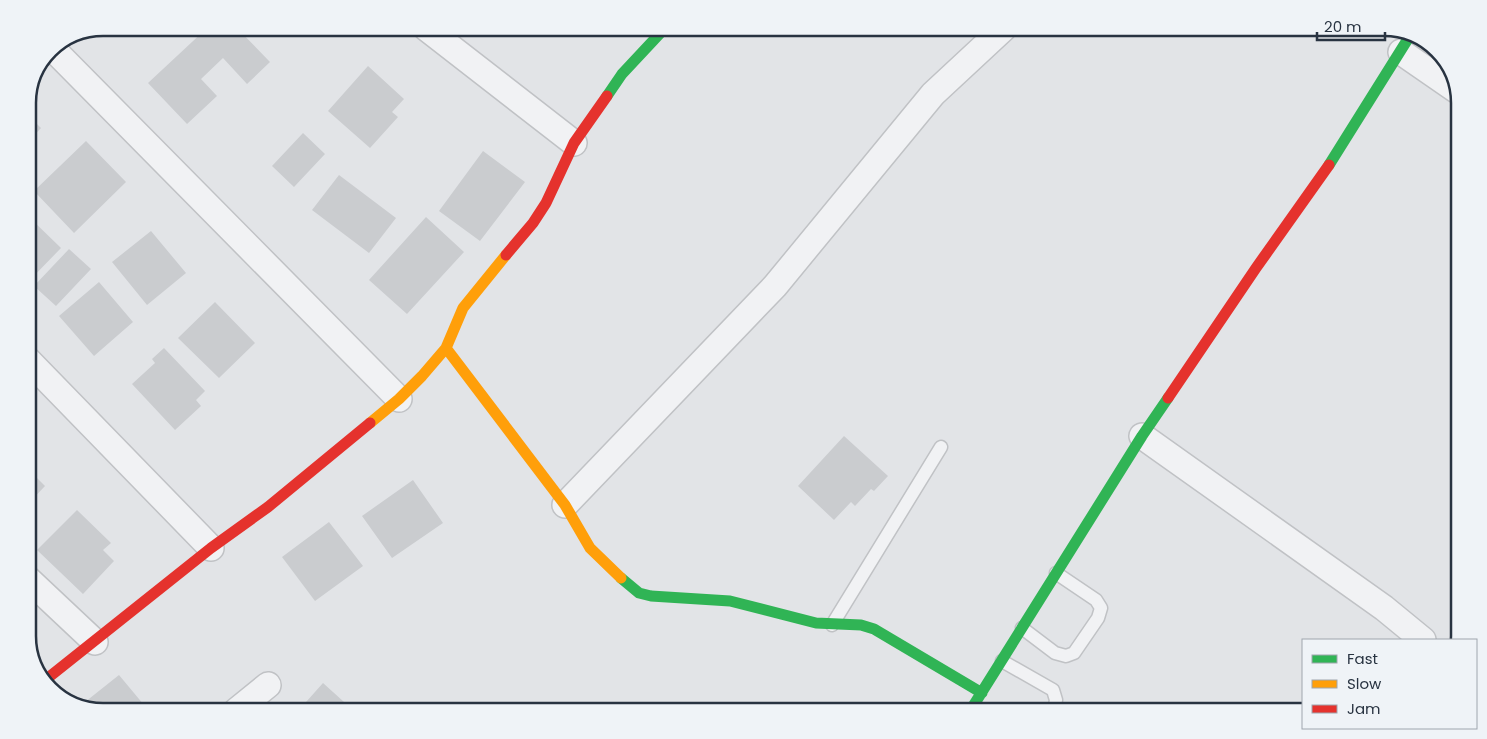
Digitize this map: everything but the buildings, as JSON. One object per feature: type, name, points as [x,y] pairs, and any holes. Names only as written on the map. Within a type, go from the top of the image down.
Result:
[{"type":"street","points":[[436,36],[574,143]]},
{"type":"street","points":[[50,677],[211,548],[268,507],[399,398],[422,376],[446,348],[463,308],[533,223],[546,203],[574,143],[622,74],[658,36]]},
{"type":"street","points":[[565,505],[770,293],[933,94],[995,36]]},
{"type":"street","points":[[976,703],[1142,436],[1326,168],[1406,43],[1447,82]]},
{"type":"street","points":[[58,54],[399,398]]},
{"type":"street","points":[[446,348],[565,505],[590,548],[639,593],[651,596],[730,601],[816,623],[861,625],[874,630],[982,693]]},
{"type":"street","points":[[36,368],[211,548]]},
{"type":"street","points":[[1142,436],[1376,602],[1422,639]]},
{"type":"street","points":[[36,586],[95,642]]},
{"type":"street","points":[[247,703],[268,685]]},
{"type":"lane","points":[[832,625],[940,447]]},
{"type":"lane","points":[[1022,628],[1055,653],[1066,656],[1074,653],[1098,618],[1101,608],[1096,600],[1056,573]]},
{"type":"lane","points":[[1002,661],[1053,690],[1056,703]]},
{"type":"traffic: fast","points":[[607,96],[622,74],[658,36]]},
{"type":"traffic: fast","points":[[1329,165],[1407,40]]},
{"type":"traffic: fast","points":[[975,703],[1142,436],[1168,398]]},
{"type":"traffic: fast","points":[[621,578],[639,593],[651,596],[730,601],[816,623],[861,625],[874,629],[982,693]]},
{"type":"traffic: slow","points":[[370,423],[399,399],[446,348],[463,308],[506,255]]},
{"type":"traffic: slow","points":[[446,348],[565,505],[590,548],[621,578]]},
{"type":"traffic: jam","points":[[506,255],[533,223],[546,203],[574,143],[607,96]]},
{"type":"traffic: jam","points":[[1168,398],[1256,268],[1329,165]]},
{"type":"traffic: jam","points":[[50,676],[211,548],[268,507],[370,423]]}]
